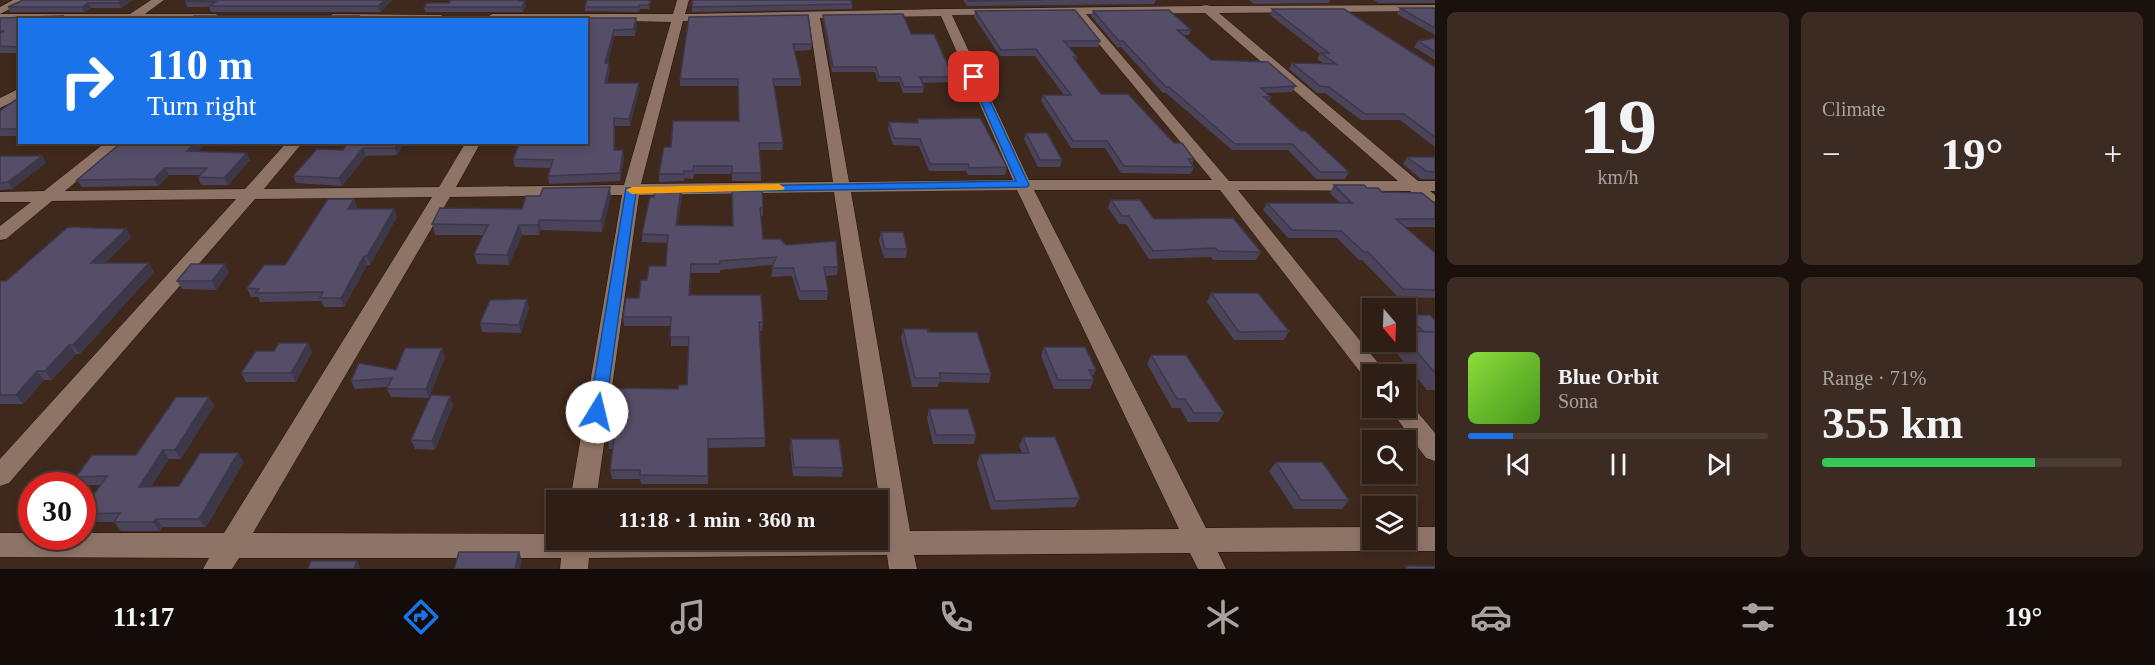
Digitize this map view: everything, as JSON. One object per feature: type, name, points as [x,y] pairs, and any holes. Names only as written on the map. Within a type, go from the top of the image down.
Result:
[{"type":"street","points":[[0,11],[22,0]]},
{"type":"street","points":[[132,18],[159,0]]},
{"type":"street","points":[[880,0],[885,13]]},
{"type":"street","points":[[1197,0],[1435,204]]},
{"type":"street","points":[[480,18],[681,9],[814,15],[1076,10],[1435,8]]},
{"type":"street","points":[[585,490],[630,190],[681,9]]},
{"type":"street","points":[[1345,9],[1363,21]]},
{"type":"street","points":[[1076,10],[1226,187],[1366,364]]},
{"type":"street","points":[[945,12],[1023,185],[1212,569]]},
{"type":"street","points":[[814,15],[903,569]]},
{"type":"street","points":[[319,17],[365,18]]},
{"type":"street","points":[[0,18],[18,18]]},
{"type":"street","points":[[0,104],[18,93]]},
{"type":"street","points":[[0,235],[114,144]]},
{"type":"street","points":[[0,476],[294,144]]},
{"type":"street","points":[[217,569],[473,144]]},
{"type":"street","points":[[0,197],[1023,185],[1435,186]]},
{"type":"street","points":[[1409,418],[1435,451]]},
{"type":"street","points":[[0,545],[231,544],[576,552],[898,542],[1362,539]]},
{"type":"street","points":[[1416,539],[1435,539]]},
{"type":"building","points":[[23,0],[123,0],[118,3],[88,3],[82,7],[8,7]]},
{"type":"building","points":[[385,0],[378,6],[209,6],[216,2],[185,1]]},
{"type":"building","points":[[451,0],[525,1],[522,7],[424,7],[427,3],[449,3]]},
{"type":"building","points":[[587,0],[650,0],[649,5],[639,7],[585,7]]},
{"type":"building","points":[[693,0],[851,0],[852,4],[692,7]]},
{"type":"building","points":[[968,0],[1041,0],[968,1]]},
{"type":"building","points":[[1400,8],[1435,8],[1435,28]]},
{"type":"building","points":[[1272,9],[1344,9],[1435,67],[1435,137],[1404,114],[1365,114],[1329,87],[1320,86],[1292,63],[1336,64],[1321,53],[1329,53]]},
{"type":"building","points":[[1075,10],[1100,41],[1064,41],[1101,94],[1128,94],[1174,143],[1182,143],[1194,159],[1188,159],[1194,167],[1124,166],[1107,141],[1073,141],[1043,95],[1071,95],[1036,49],[1001,50],[975,11]]},
{"type":"building","points":[[1169,10],[1191,30],[1177,30],[1211,60],[1268,62],[1296,86],[1261,88],[1271,97],[1264,97],[1349,172],[1320,172],[1292,144],[1235,144],[1169,87],[1166,87],[1123,41],[1119,41],[1093,11]]},
{"type":"building","points":[[903,14],[911,34],[934,34],[953,77],[920,77],[924,87],[904,87],[900,77],[879,77],[876,67],[833,67],[823,15]]},
{"type":"building","points":[[808,15],[812,44],[793,44],[801,79],[773,79],[783,143],[759,143],[761,173],[732,173],[732,166],[694,166],[693,171],[684,171],[684,174],[659,174],[664,147],[671,147],[673,121],[739,121],[738,79],[680,79],[689,17]]},
{"type":"building","points":[[64,16],[60,18],[18,18],[18,47],[0,46],[0,33],[4,31],[0,31],[0,18]]},
{"type":"building","points":[[194,16],[359,16],[358,18],[192,18]]},
{"type":"building","points":[[415,17],[517,17],[517,18]]},
{"type":"building","points":[[588,18],[636,18],[634,29],[614,30],[605,63],[609,63],[605,83],[639,83],[629,119],[614,118],[614,150],[623,150],[620,173],[548,176],[553,160],[513,159],[519,144],[588,144]]},
{"type":"building","points":[[1435,38],[1435,52],[1418,41]]},
{"type":"building","points":[[18,98],[18,129],[0,129],[0,111]]},
{"type":"building","points":[[980,118],[1007,167],[969,168],[968,164],[930,164],[920,139],[894,138],[889,122],[918,123],[917,119]]},
{"type":"building","points":[[1026,133],[1047,133],[1062,160],[1040,160]]},
{"type":"building","points":[[120,144],[194,144],[187,151],[247,153],[224,178],[198,177],[207,168],[165,168],[154,179],[77,180]]},
{"type":"building","points":[[347,144],[397,144],[395,148],[363,148],[339,178],[293,176],[317,149],[343,150]]},
{"type":"building","points":[[0,156],[42,156],[8,182],[0,183]]},
{"type":"building","points":[[1407,157],[1435,157],[1435,172],[1426,171]]},
{"type":"building","points":[[1334,185],[1364,185],[1367,188],[1378,188],[1382,192],[1422,193],[1435,202],[1435,219],[1396,219],[1435,253],[1435,290],[1403,289],[1368,252],[1364,252],[1341,231],[1292,230],[1267,203],[1352,203]]},
{"type":"building","points":[[610,187],[601,221],[539,220],[538,225],[519,225],[507,255],[474,254],[488,225],[432,224],[440,208],[522,209],[526,196],[540,196],[543,188]]},
{"type":"building","points":[[762,187],[763,208],[760,208],[763,239],[780,239],[786,245],[836,241],[838,267],[824,267],[828,291],[800,291],[793,268],[772,268],[776,257],[720,261],[720,264],[691,264],[689,295],[761,295],[763,322],[759,322],[765,438],[708,439],[708,476],[640,475],[640,470],[610,470],[614,440],[608,440],[613,388],[678,389],[679,385],[687,385],[689,337],[670,337],[671,317],[623,317],[626,298],[639,298],[641,280],[647,280],[649,266],[666,266],[668,235],[642,234],[650,197],[654,197],[656,189],[681,188],[676,225],[733,226],[732,188]]},
{"type":"building","points":[[328,199],[354,199],[348,209],[394,209],[341,298],[320,298],[323,292],[256,293],[259,289],[247,288],[264,265],[285,265]]},
{"type":"building","points":[[1111,200],[1140,200],[1154,219],[1233,218],[1261,252],[1218,251],[1215,248],[1153,251],[1129,216],[1122,216]]},
{"type":"building","points":[[68,227],[126,229],[91,263],[149,263],[73,345],[69,345],[45,371],[37,371],[16,395],[0,395],[0,281],[6,281]]},
{"type":"building","points":[[881,232],[903,232],[907,249],[885,249]]},
{"type":"building","points":[[191,264],[225,264],[212,281],[177,281]]},
{"type":"building","points":[[1211,293],[1258,293],[1289,331],[1239,332]]},
{"type":"building","points":[[527,299],[519,325],[480,323],[490,300]]},
{"type":"building","points":[[1416,315],[1430,315],[1435,320],[1435,332],[1424,332],[1416,324]]},
{"type":"building","points":[[903,329],[928,329],[928,332],[977,332],[991,374],[939,373],[941,378],[915,378]]},
{"type":"building","points":[[1416,331],[1435,332],[1435,373],[1416,351]]},
{"type":"building","points":[[279,343],[308,343],[291,373],[241,373],[256,351],[274,351]]},
{"type":"building","points":[[1044,347],[1085,347],[1096,370],[1089,370],[1094,380],[1058,380]]},
{"type":"building","points":[[405,348],[442,348],[426,389],[387,389],[392,378],[351,381],[359,363],[396,370]]},
{"type":"building","points":[[1151,355],[1186,355],[1224,413],[1194,413],[1185,399],[1177,399]]},
{"type":"building","points":[[431,395],[450,396],[432,441],[411,440]]},
{"type":"building","points":[[176,397],[209,397],[175,450],[163,450],[139,487],[179,486],[200,453],[238,453],[199,519],[114,522],[120,513],[96,514],[96,491],[107,476],[96,476],[96,472],[80,472],[92,455],[136,455]]},
{"type":"building","points":[[929,409],[968,409],[976,435],[936,435]]},
{"type":"building","points":[[1023,437],[1055,437],[1080,498],[995,501],[980,454],[1029,453]]},
{"type":"building","points":[[791,439],[839,439],[843,468],[794,467]]},
{"type":"building","points":[[1276,462],[1322,462],[1349,500],[1301,500]]},
{"type":"building","points":[[459,552],[519,552],[515,569],[454,569]]},
{"type":"building","points":[[311,561],[357,561],[354,569],[308,569]]},
{"type":"building","points":[[1405,566],[1435,566],[1435,569],[1407,569]]},
{"type":"slow traffic","points":[[632,190],[779,188]]},
{"type":"route","points":[[597,412],[630,190],[1023,185],[974,77]]}]
